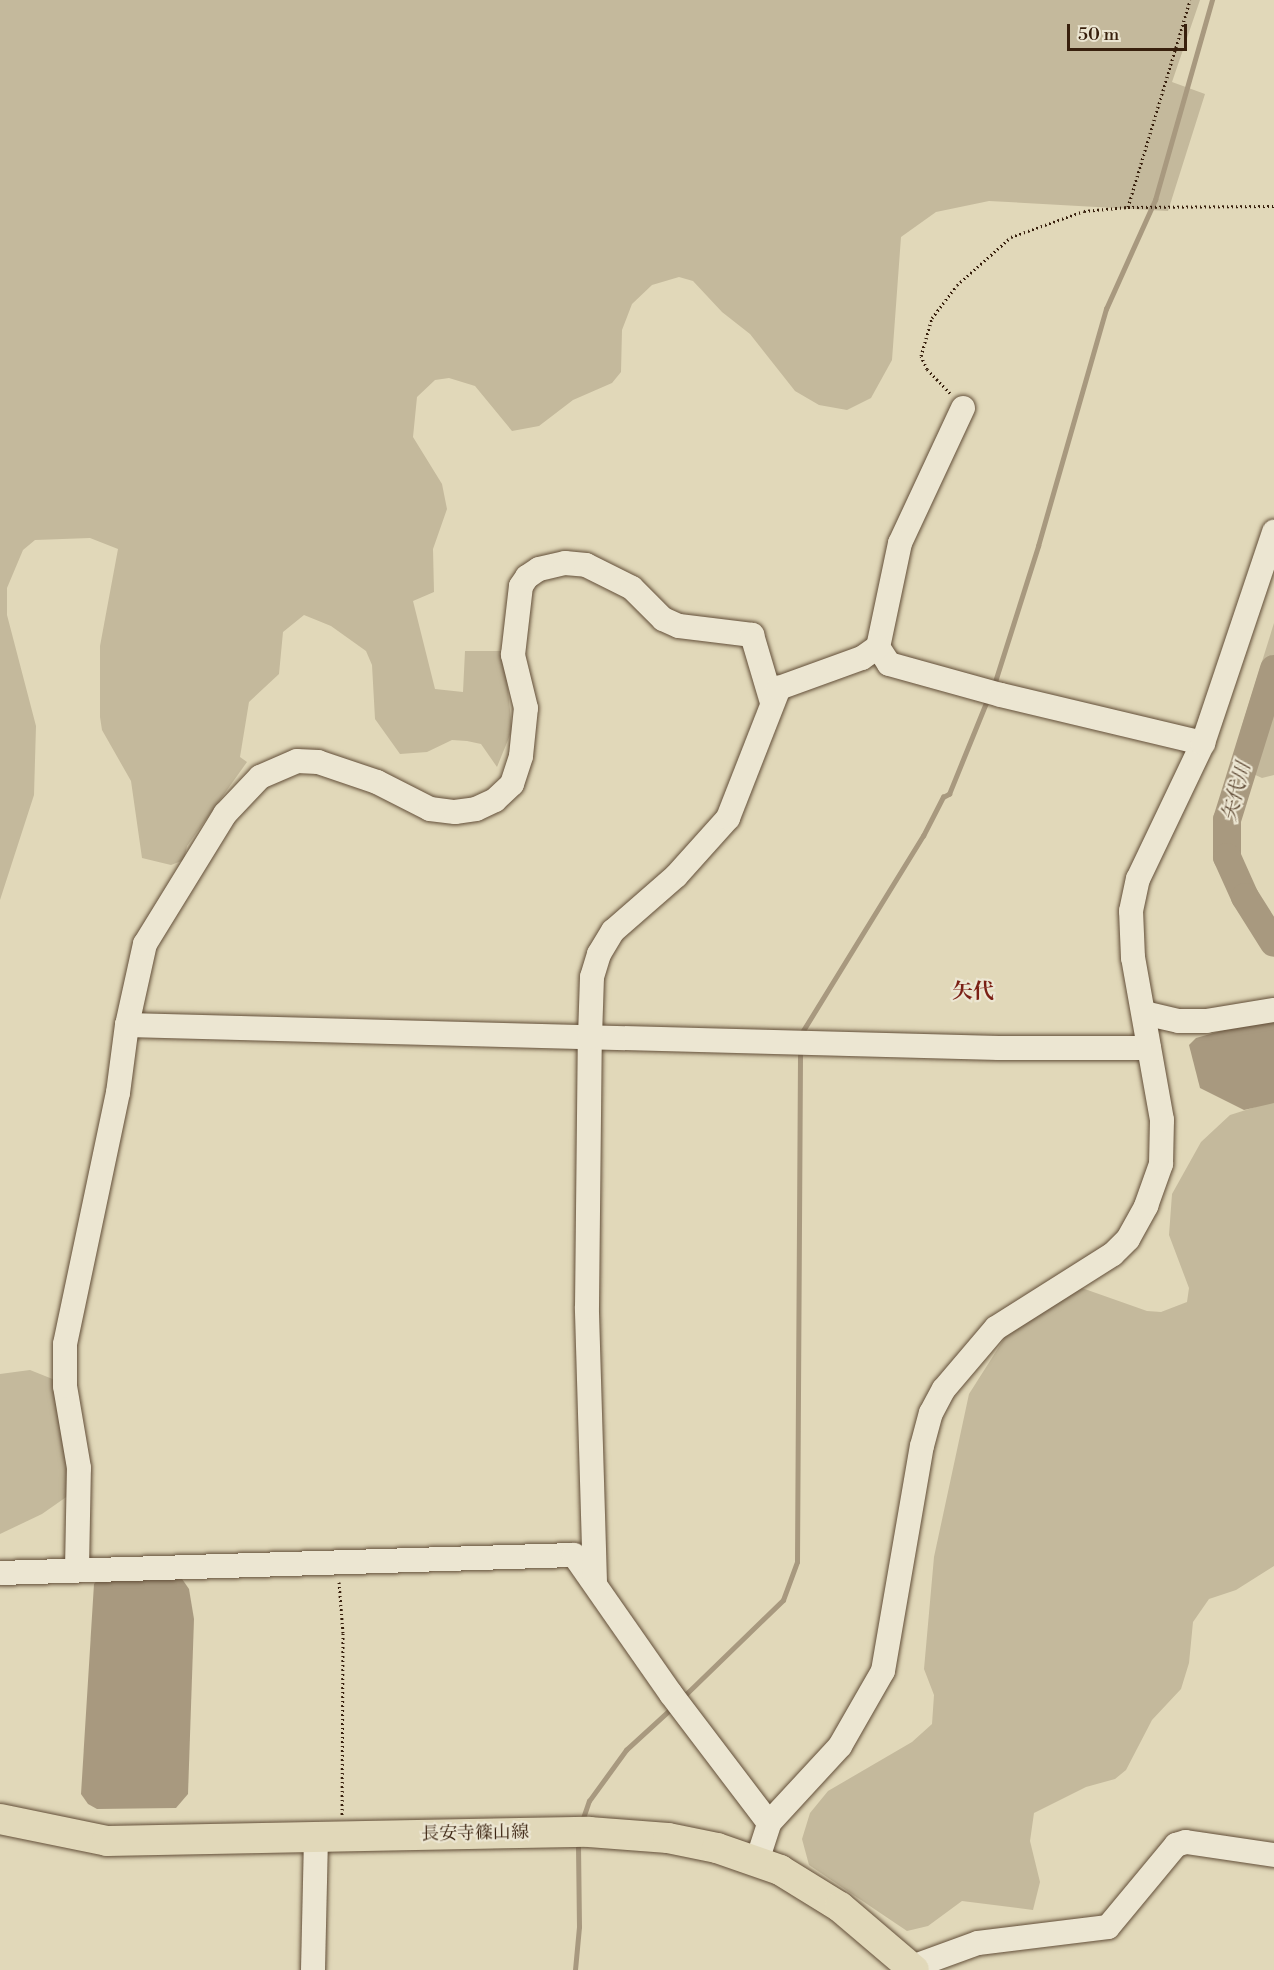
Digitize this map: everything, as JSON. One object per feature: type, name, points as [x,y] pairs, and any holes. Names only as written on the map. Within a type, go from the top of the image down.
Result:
[{"type":"main road","name":"長安寺篠山線","points":[[0,1819],[107,1841],[579,1832],[668,1838],[757,1862],[840,1907],[913,1969]]},
{"type":"street","points":[[595,1582],[587,1307],[592,977],[599,954],[613,931],[676,876],[728,819],[771,699],[779,688],[862,658],[878,647],[900,543],[963,408]]},
{"type":"street","points":[[757,1862],[769,1823],[840,1746],[883,1671],[922,1446],[931,1413],[944,1389],[996,1328],[1113,1254],[1128,1239],[1146,1206],[1161,1164],[1162,1120],[1131,942],[1138,879],[1203,743],[1274,532]]},
{"type":"street","points":[[77,1569],[79,1468],[65,1386],[65,1344],[118,1093],[127,1025],[145,944],[225,814],[260,777],[297,761],[318,762],[377,782],[430,809],[455,812],[476,809],[495,800],[512,784],[521,756],[526,708],[513,655],[515,615],[521,586],[526,577],[539,569],[565,563],[586,565],[632,588],[663,619],[679,626],[752,635],[771,699]]},
{"type":"street","points":[[878,647],[889,664],[1001,695],[1203,743]]},
{"type":"street","points":[[1144,1013],[1179,1021],[1206,1021],[1274,1010]]},
{"type":"street","points":[[127,1025],[1149,1048]]},
{"type":"street","points":[[0,1573],[77,1569],[338,1565],[574,1556],[595,1582],[671,1694],[769,1823]]},
{"type":"street","points":[[313,1970],[329,1837]]},
{"type":"street","points":[[913,1969],[978,1943],[1108,1926],[1176,1845],[1186,1842],[1274,1855]]},
{"type":"path","points":[[1128,207],[1190,0]]},
{"type":"path","points":[[963,408],[927,369],[921,356],[932,318],[957,285],[1011,237],[1084,211],[1128,207],[1274,206]]},
{"type":"path","points":[[329,1837],[343,1632],[338,1565]]},
{"type":"shaded area","points":[[0,0],[1200,0],[1172,82],[1205,94],[1168,211],[989,201],[936,212],[901,237],[892,360],[871,398],[847,410],[819,405],[795,391],[750,334],[722,312],[693,281],[679,277],[652,285],[632,304],[622,330],[621,372],[612,383],[573,400],[539,426],[512,431],[475,386],[449,378],[435,380],[417,397],[413,437],[442,484],[447,509],[433,549],[434,592],[413,601],[435,689],[463,692],[465,651],[504,651],[512,730],[497,767],[481,744],[467,741],[452,740],[427,752],[400,754],[375,719],[372,665],[366,651],[331,626],[304,615],[283,632],[279,674],[249,702],[240,757],[247,762],[187,846],[184,860],[171,865],[142,858],[131,781],[102,730],[100,717],[100,646],[118,549],[90,538],[35,540],[23,550],[7,588],[7,615],[36,726],[34,795],[0,900]]},
{"type":"shaded area","points":[[1274,623],[1274,775],[1262,778],[1249,772],[1240,761],[1240,732]]},
{"type":"shaded area","points":[[1274,1016],[1274,1103],[1244,1110],[1200,1088],[1189,1045],[1196,1038]]},
{"type":"shaded area","points":[[1274,1103],[1274,1566],[1236,1590],[1209,1599],[1193,1622],[1189,1663],[1181,1689],[1152,1720],[1126,1770],[1115,1779],[1086,1787],[1034,1813],[1030,1841],[1040,1882],[1033,1910],[962,1901],[928,1926],[907,1931],[809,1865],[802,1839],[810,1813],[828,1791],[912,1742],[932,1724],[934,1695],[924,1669],[934,1557],[969,1394],[1009,1331],[1079,1287],[1147,1311],[1161,1312],[1187,1302],[1189,1288],[1169,1235],[1172,1194],[1201,1142],[1230,1115]]},
{"type":"shaded area","points":[[30,1370],[55,1380],[72,1493],[42,1514],[0,1534],[0,1374]]},
{"type":"shaded area","points":[[180,1576],[189,1589],[194,1619],[188,1794],[176,1808],[97,1809],[88,1804],[81,1794],[94,1584],[100,1577]]},
{"type":"waterway","points":[[994,685],[1038,546],[1106,309],[1155,200],[1212,0]]},
{"type":"waterway","name":"矢代川","points":[[1274,669],[1227,820],[1227,857],[1245,897],[1274,943]]},
{"type":"waterway","points":[[801,1034],[923,836],[943,797],[949,794],[988,698]]},
{"type":"waterway","points":[[683,1697],[783,1600],[797,1562],[800,1049]]},
{"type":"waterway","points":[[582,1821],[589,1801],[626,1750],[673,1707]]},
{"type":"waterway","points":[[575,1970],[579,1927],[578,1844]]},
{"type":"district","name":"矢代","points":[[973,992]]}]
